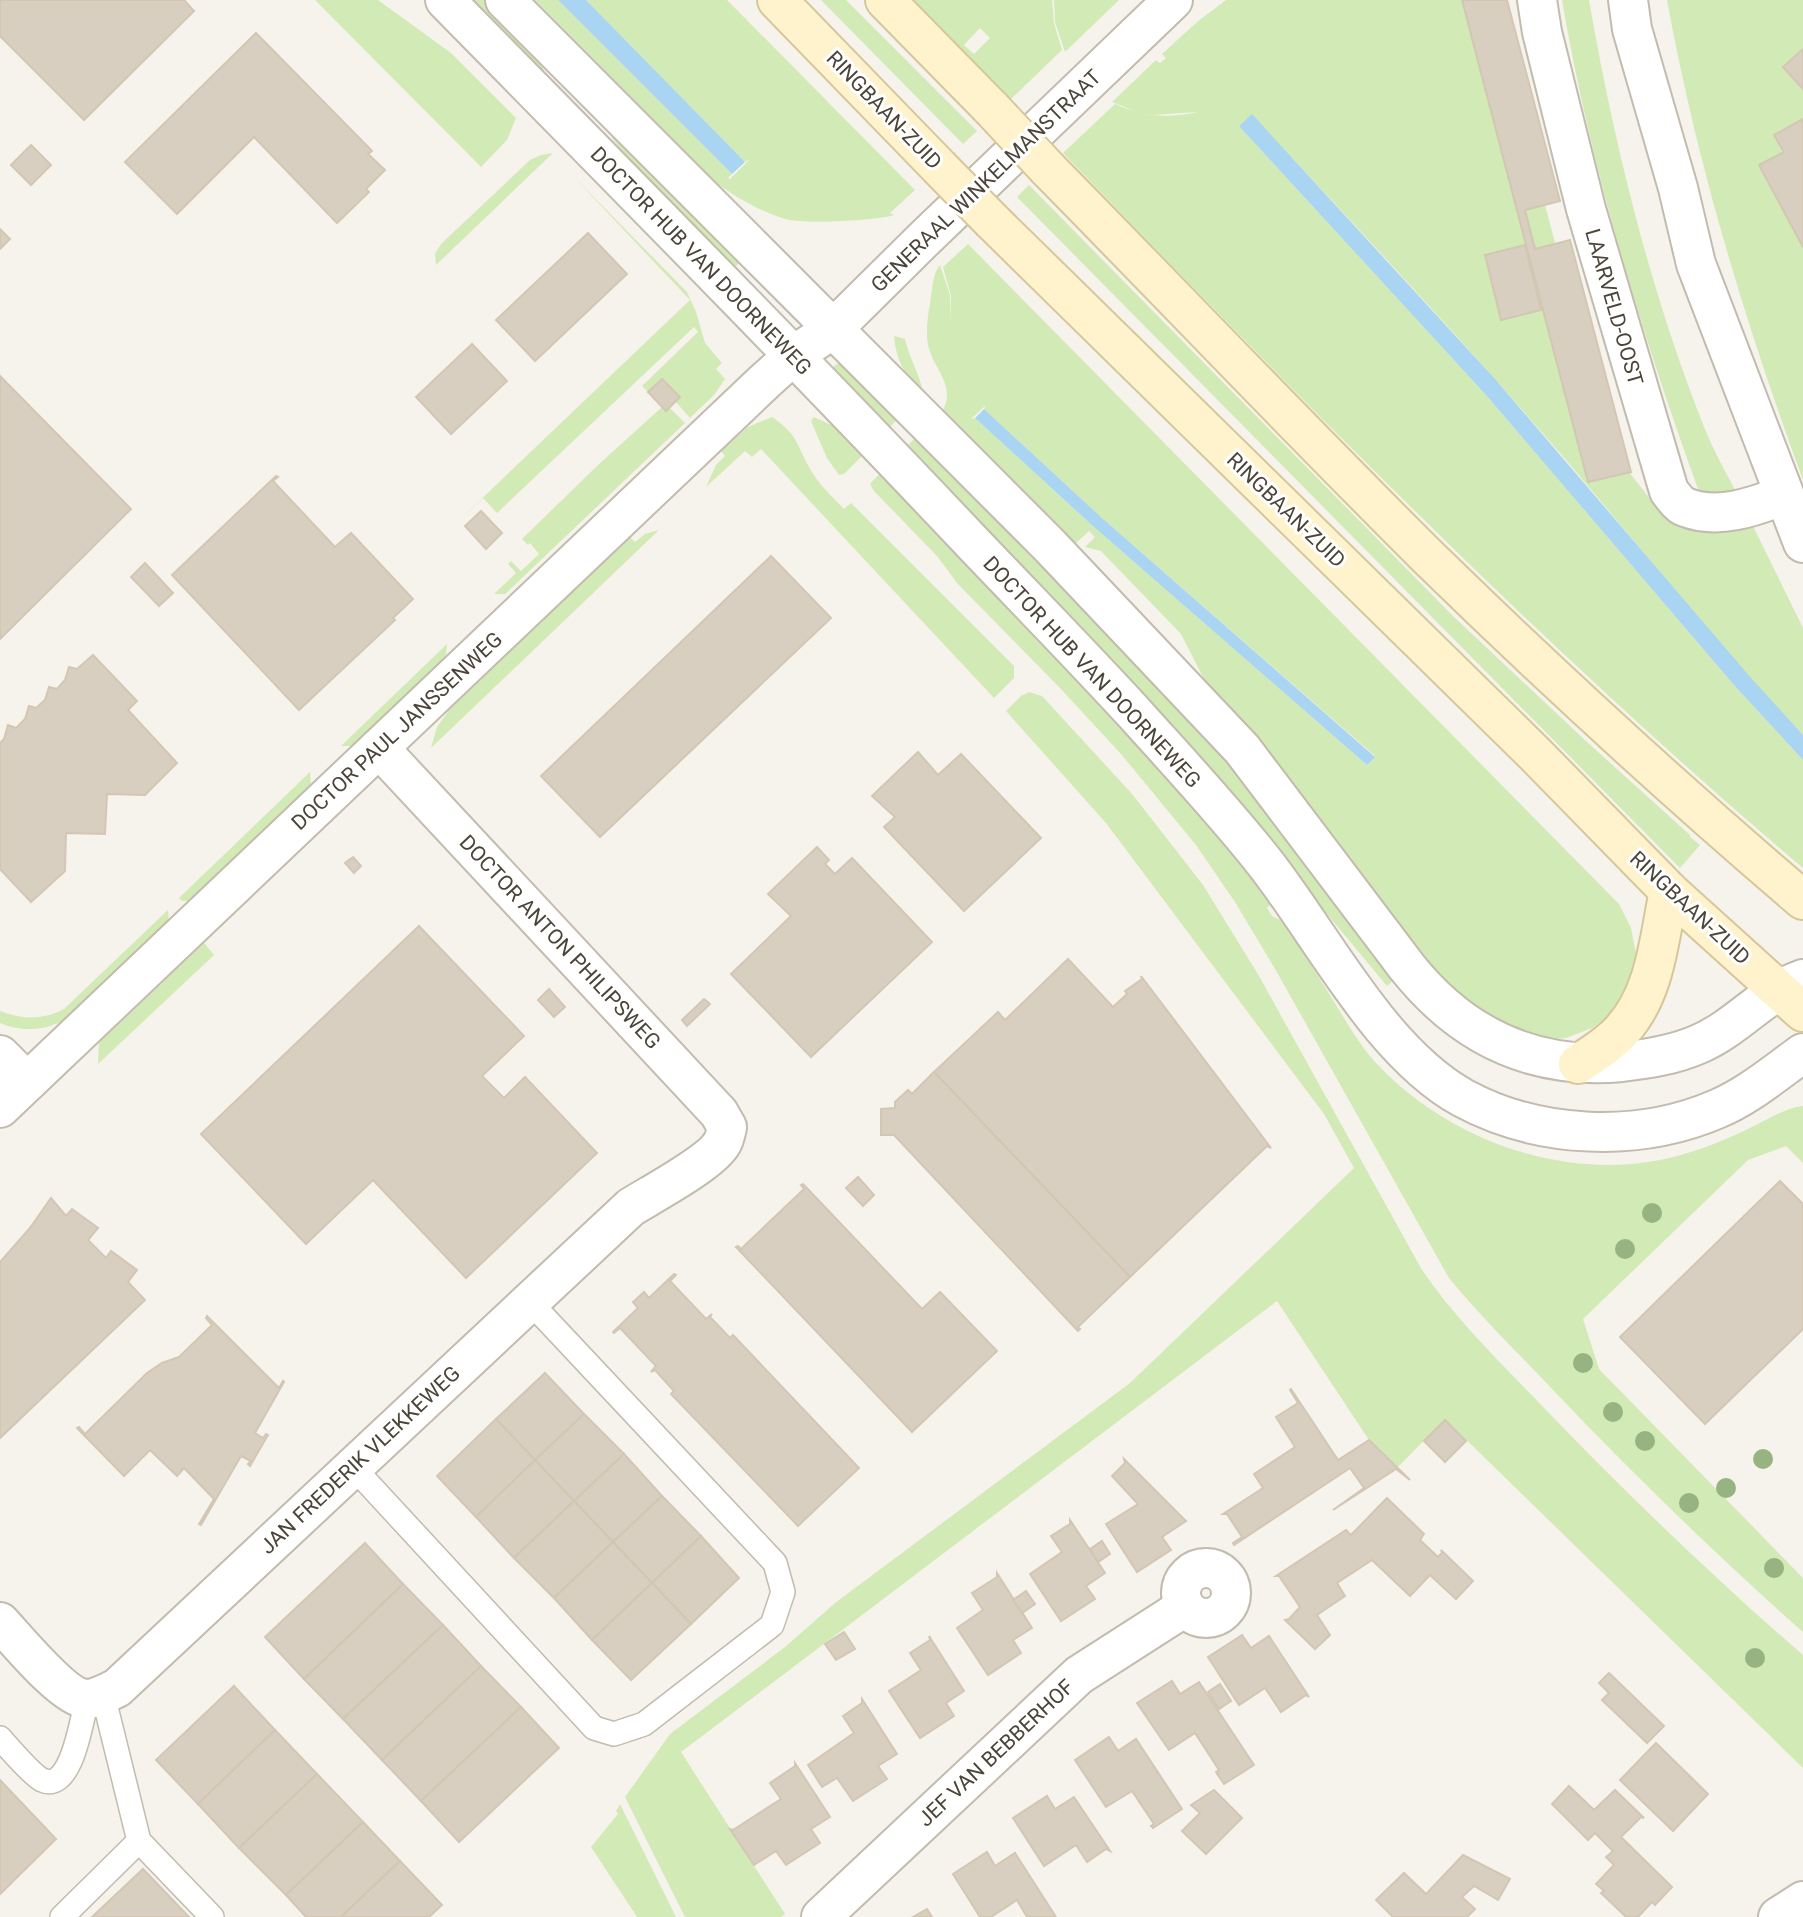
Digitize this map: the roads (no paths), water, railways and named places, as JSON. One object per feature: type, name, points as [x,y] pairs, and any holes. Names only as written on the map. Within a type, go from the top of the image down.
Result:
[{"type":"main road","name":"RINGBAAN-ZUID","points":[[777,0],[992,221],[1526,745],[1669,891],[1795,994]]},
{"type":"main road","points":[[885,0],[1428,557],[1597,719],[1803,900]]},
{"type":"main road","points":[[1578,1064],[1622,1030],[1643,1001],[1654,967],[1669,891]]},
{"type":"street","name":"DOCTOR HUB VAN DOORNEWEG","points":[[445,0],[794,355],[1136,715],[1265,863],[1354,989],[1402,1050],[1429,1074],[1463,1098],[1502,1114],[1544,1125],[1588,1132],[1630,1132],[1659,1128],[1717,1109],[1744,1096],[1803,1053]]},
{"type":"street","name":"DOCTOR HUB VAN DOORNEWEG","points":[[505,0],[1050,546],[1242,749],[1428,993],[1474,1029],[1498,1043],[1526,1053],[1578,1064],[1642,1060],[1673,1054],[1702,1043],[1795,994]]},
{"type":"street","name":"GENERAAL WINKELMANSTRAAT","points":[[794,355],[833,329],[1174,0]]},
{"type":"street","name":"LAARVELD-OOST","points":[[1536,0],[1586,209],[1669,491],[1683,507],[1723,513],[1765,503],[1784,495]]},
{"type":"street","points":[[1628,0],[1632,29],[1678,188],[1696,264],[1803,543]]},
{"type":"street","name":"DOCTOR PAUL JANSSENWEG","points":[[0,1108],[794,355]]},
{"type":"street","name":"DOCTOR ANTON PHILIPSWEG","points":[[379,748],[719,1113],[727,1127],[722,1143]]},
{"type":"street","points":[[0,1055],[27,1082]]},
{"type":"street","name":"JAN FREDERIK VLEKKEWEG","points":[[95,1697],[117,1688],[631,1206],[715,1153],[722,1143]]},
{"type":"street","name":"JEF VAN BEBBERHOF","points":[[821,1917],[1079,1675],[1185,1607]]},
{"type":"street","points":[[0,1622],[69,1693],[95,1697]]},
{"type":"street","points":[[1777,1917],[1803,1901]]},
{"type":"lane","points":[[353,1467],[594,1728],[614,1734],[645,1724],[772,1625],[783,1592],[775,1563],[530,1301]]},
{"type":"lane","points":[[0,1738],[41,1780],[51,1782],[62,1776],[70,1764],[95,1697]]},
{"type":"lane","points":[[95,1697],[139,1841],[212,1917]]},
{"type":"lane","points":[[62,1917],[139,1841]]},
{"type":"water","points":[[558,0],[586,0],[745,162],[732,174]]},
{"type":"water","points":[[1252,114],[1495,379],[1803,735],[1803,760],[1734,685],[1486,395],[1239,126]]},
{"type":"water","points":[[984,409],[1102,518],[1375,757],[1367,765],[1094,527],[975,418]]}]
